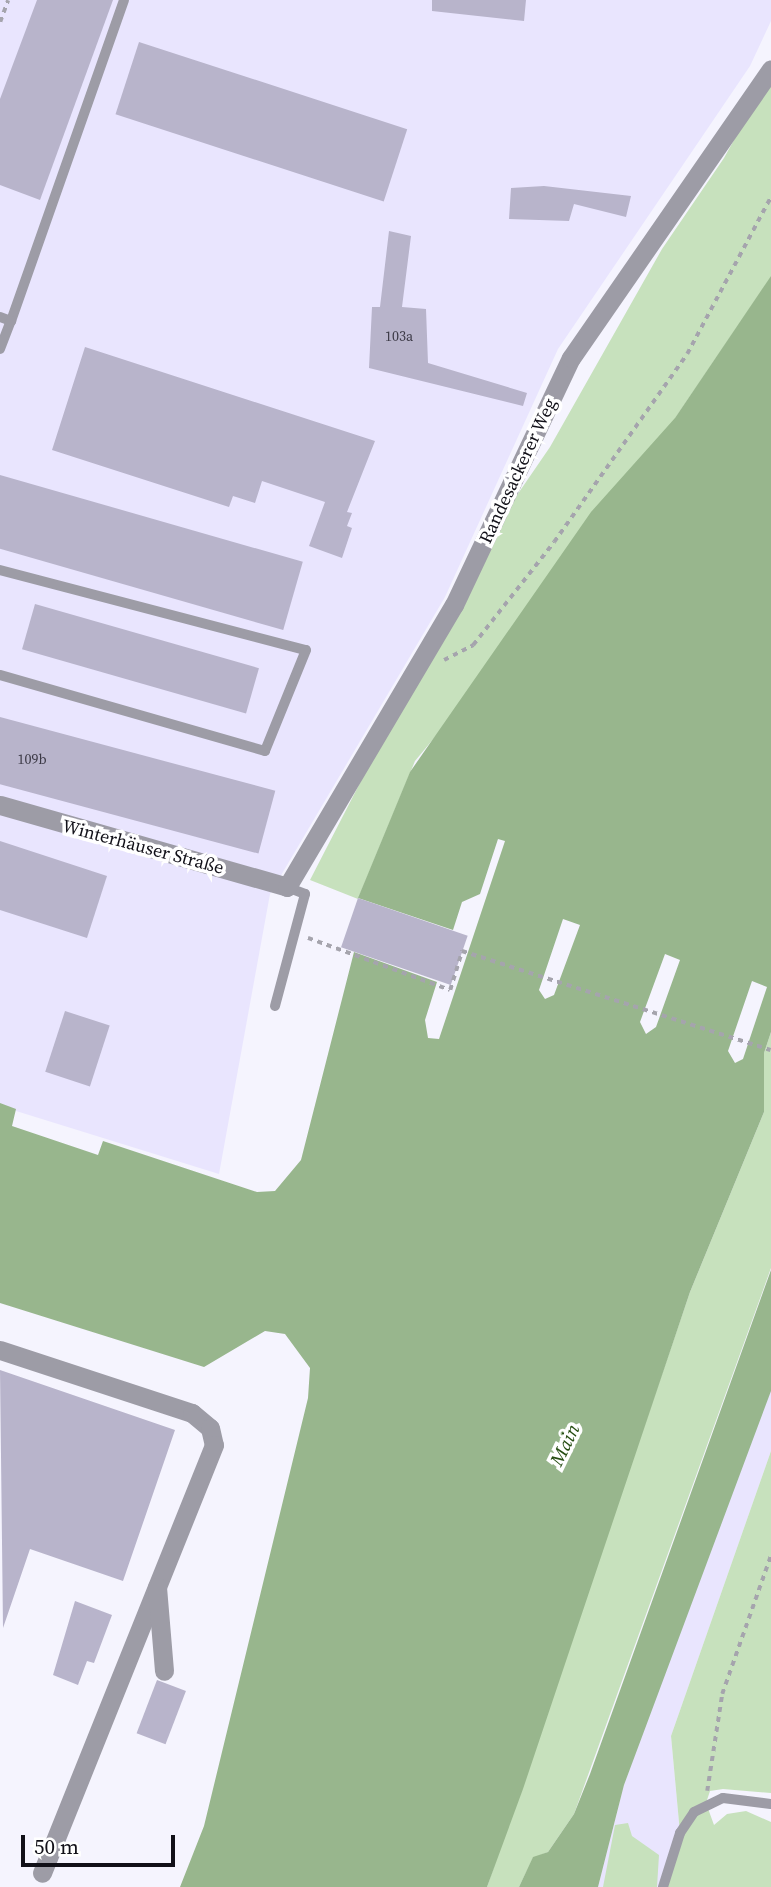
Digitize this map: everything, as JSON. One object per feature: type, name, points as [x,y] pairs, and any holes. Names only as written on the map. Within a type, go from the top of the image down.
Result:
[{"type":"street","name":"Randesackerer Weg","points":[[287,887],[454,605],[571,358],[771,69]]},
{"type":"street","name":"Winterhäuser Straße","points":[[0,805],[287,887]]},
{"type":"street","points":[[0,1350],[192,1413],[210,1428],[214,1445],[42,1873]]},
{"type":"street","points":[[157,1586],[164,1671]]},
{"type":"lane","points":[[0,349],[124,0]]},
{"type":"lane","points":[[0,317],[11,321]]},
{"type":"lane","points":[[0,570],[306,650],[265,751],[0,675]]},
{"type":"lane","points":[[275,1006],[305,894],[287,887]]},
{"type":"lane","points":[[663,1887],[680,1833],[706,1803],[750,1798],[771,1804]]},
{"type":"path","points":[[0,22],[8,0]]},
{"type":"path","points":[[412,676],[473,645],[554,542],[687,354],[771,197]]},
{"type":"path","points":[[296,934],[450,990],[462,951],[771,1051]]},
{"type":"path","points":[[706,1803],[722,1694],[771,1555]]},
{"type":"shaded area","points":[[0,0],[771,0],[771,21],[750,66],[558,349],[445,597],[270,894],[219,1174],[0,1106]]},
{"type":"shaded area","points":[[771,73],[771,277],[676,417],[602,552],[511,645],[415,761],[358,899],[310,880],[482,546],[550,447],[662,249],[724,158]]},
{"type":"shaded area","points":[[771,1032],[771,1268],[574,1814],[548,1852],[533,1858],[519,1887],[487,1887],[690,1292],[764,1112],[764,1053]]},
{"type":"shaded area","points":[[771,1369],[771,1451],[671,1736],[680,1833],[663,1887],[598,1887],[624,1785]]},
{"type":"shaded area","points":[[771,1451],[771,1793],[723,1789],[710,1791],[706,1803],[714,1825],[727,1814],[746,1811],[771,1822],[771,1887],[663,1887],[680,1833],[671,1736]]},
{"type":"shaded area","points":[[628,1823],[632,1836],[659,1855],[657,1887],[603,1887],[615,1825]]},
{"type":"water","name":"Main","points":[[771,276],[771,1032],[764,1053],[764,1112],[690,1292],[523,1789],[487,1887],[180,1887],[204,1826],[308,1398],[310,1368],[285,1334],[265,1331],[204,1367],[0,1303],[0,1103],[16,1109],[12,1126],[98,1155],[103,1141],[257,1192],[275,1191],[301,1160],[354,952],[437,982],[425,1020],[428,1038],[439,1039],[505,841],[498,839],[480,894],[462,902],[453,930],[358,898],[410,772],[591,512],[675,418]],"holes":[[[563,919],[580,925],[554,995],[545,999],[539,990]],[[665,954],[680,960],[656,1027],[646,1034],[640,1022]],[[752,981],[767,987],[743,1059],[735,1063],[728,1051]]]},
{"type":"water","points":[[771,1270],[771,1391],[624,1785],[598,1887],[519,1887],[533,1857],[548,1852],[574,1814]]},
{"type":"building","points":[[37,0],[113,0],[40,200],[0,185],[0,99]]},
{"type":"building","points":[[432,0],[526,0],[524,21],[432,11]]},
{"type":"building","points":[[139,42],[407,129],[384,201],[116,114]]},
{"type":"building","points":[[544,186],[631,196],[626,217],[574,204],[569,221],[509,219],[511,188]]},
{"type":"building","points":[[389,231],[411,236],[402,307],[426,309],[428,363],[527,393],[523,406],[369,368],[372,307],[380,307]]},
{"type":"building","points":[[85,347],[375,441],[347,512],[352,513],[347,526],[352,528],[342,558],[309,546],[325,502],[262,481],[255,503],[233,496],[229,507],[52,450]]},
{"type":"building","points":[[0,475],[303,562],[283,630],[0,549]]},
{"type":"building","points":[[35,604],[259,668],[246,713],[22,649]]},
{"type":"building","points":[[0,717],[275,791],[258,854],[0,784]]},
{"type":"building","points":[[0,841],[107,876],[87,938],[0,910]]},
{"type":"building","points":[[358,898],[468,936],[451,985],[341,947]]},
{"type":"building","points":[[65,1011],[110,1026],[90,1086],[45,1072]]},
{"type":"building","points":[[0,1370],[175,1430],[123,1581],[30,1549],[3,1628]]},
{"type":"building","points":[[75,1601],[112,1615],[94,1663],[87,1661],[78,1685],[53,1675]]},
{"type":"building","points":[[157,1680],[186,1691],[166,1744],[137,1733]]}]
